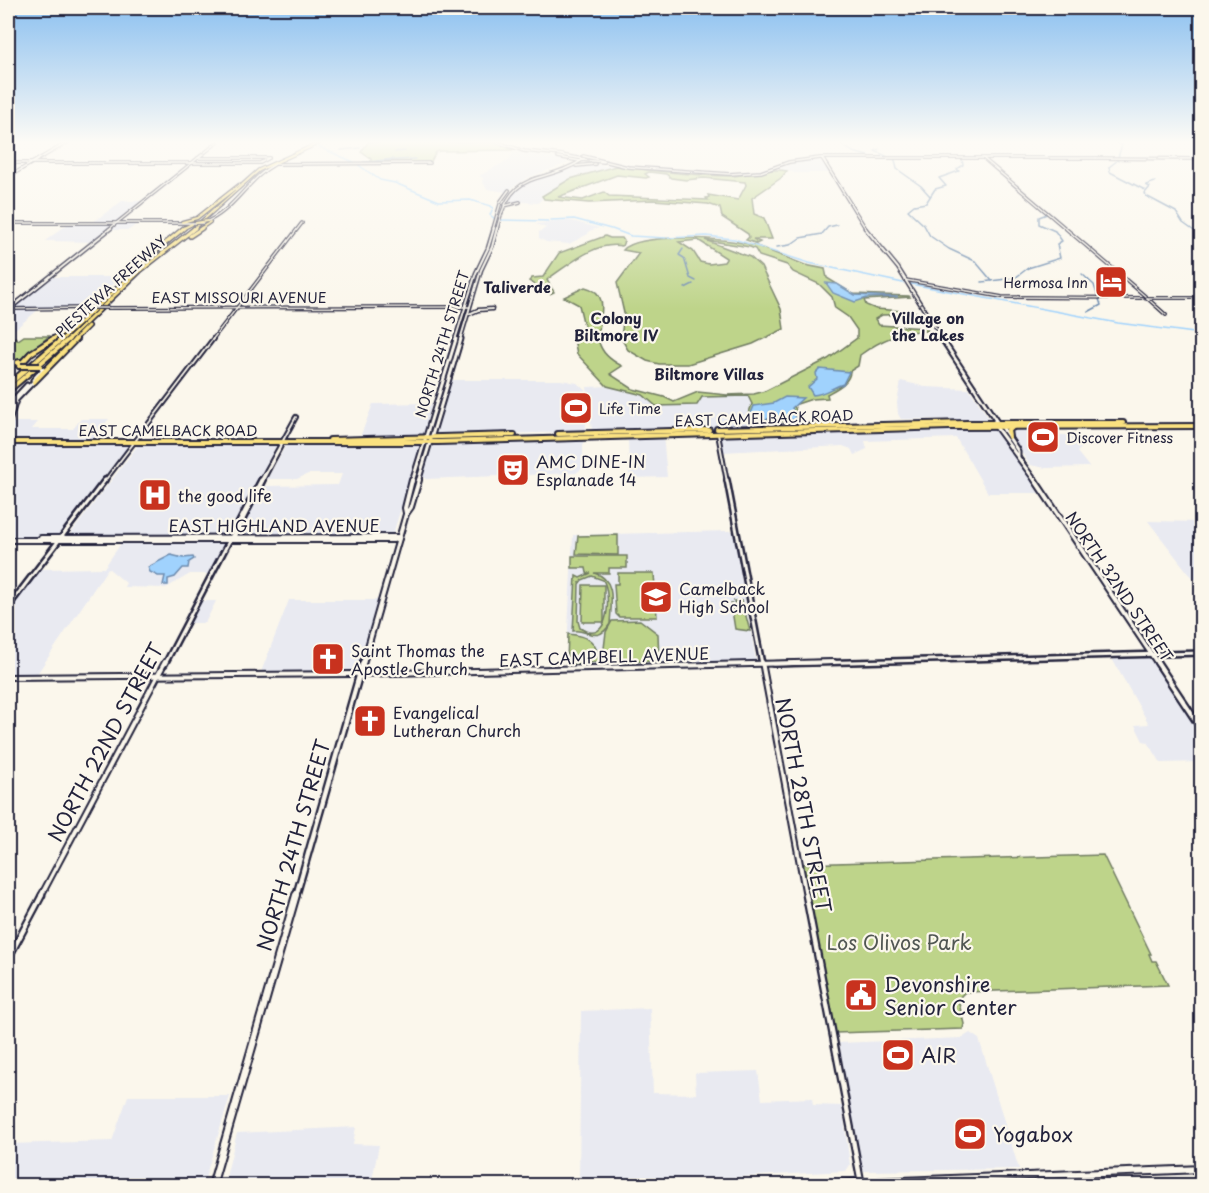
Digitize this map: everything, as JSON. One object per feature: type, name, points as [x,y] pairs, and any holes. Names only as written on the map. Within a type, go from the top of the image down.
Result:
[{"type":"highway","name":"PIESTEWA FREEWAY","points":[[8,385],[76,327],[131,273],[198,222],[225,198]]},
{"type":"highway","points":[[131,273],[184,228],[200,223],[226,198]]},
{"type":"highway","name":"PIESTEWA FREEWAY","points":[[8,391],[109,302],[137,273],[230,198]]},
{"type":"highway","points":[[137,273],[233,198]]},
{"type":"highway","points":[[180,223],[200,223]]},
{"type":"highway","points":[[180,223],[184,225],[184,228]]},
{"type":"highway","points":[[8,366],[24,360],[80,320],[116,289]]},
{"type":"highway","points":[[34,382],[109,302]]},
{"type":"highway","points":[[20,366],[24,360]]},
{"type":"highway","points":[[20,366],[41,366],[53,363]]},
{"type":"main road","points":[[8,309],[149,198]]},
{"type":"main road","name":"NORTH 24TH STREET","points":[[212,1185],[400,537],[408,493],[468,307],[492,248],[504,198]]},
{"type":"main road","name":"NORTH 24TH STREET","points":[[406,514],[411,507],[432,439],[468,314],[473,282],[507,198]]},
{"type":"main road","name":"NORTH 32ND STREET","points":[[846,198],[867,233],[908,285],[1012,451],[1018,456],[1202,730]]},
{"type":"main road","points":[[503,206],[520,202]]},
{"type":"main road","points":[[8,223],[200,223]]},
{"type":"main road","points":[[468,314],[478,310],[492,309]]},
{"type":"main road","points":[[8,366],[20,366]]},
{"type":"main road","points":[[8,424],[16,400],[46,368],[41,366]]},
{"type":"main road","points":[[8,418],[12,401],[43,370],[41,366]]},
{"type":"main road","points":[[440,408],[437,401],[449,378]]},
{"type":"main road","name":"NORTH 32ND STREET","points":[[997,424],[1009,437],[1018,451],[1018,456]]},
{"type":"main road","name":"EAST CAMELBACK ROAD","points":[[997,424],[1019,427],[1028,425]]},
{"type":"main road","name":"EAST CAMELBACK ROAD","points":[[432,439],[997,424],[1202,425]]},
{"type":"main road","points":[[1009,437],[1009,429],[1019,427]]},
{"type":"main road","points":[[478,440],[495,436]]},
{"type":"main road","name":"EAST CAMELBACK ROAD","points":[[8,442],[478,440],[511,437]]},
{"type":"main road","points":[[411,484],[420,475]]},
{"type":"main road","points":[[408,493],[419,481]]},
{"type":"main road","name":"EAST HIGHLAND AVENUE","points":[[8,539],[345,538],[393,540],[400,537]]},
{"type":"main road","points":[[777,1185],[861,1184],[1202,1169]]},
{"type":"street","points":[[200,223],[215,218],[236,198]]},
{"type":"street","points":[[1029,198],[1166,315]]},
{"type":"street","points":[[200,223],[215,218]]},
{"type":"street","points":[[8,607],[302,223]]},
{"type":"street","points":[[905,281],[1005,297],[1202,298]]},
{"type":"street","name":"EAST MISSOURI AVENUE","points":[[8,309],[468,307]]},
{"type":"street","name":"NORTH 22ND STREET","points":[[8,959],[297,417]]},
{"type":"street","name":"NORTH 28TH STREET","points":[[717,431],[861,1184]]},
{"type":"street","name":"EAST CAMPBELL AVENUE","points":[[8,677],[360,674],[1202,653]]},
{"type":"shaded area","points":[[508,198],[542,199],[538,203],[506,201]]},
{"type":"shaded area","points":[[122,201],[143,201],[116,222],[93,222]]},
{"type":"shaded area","points":[[568,220],[599,228],[589,231],[588,234],[569,244],[546,242],[539,238],[539,232],[546,228],[536,224]]},
{"type":"shaded area","points":[[68,224],[137,224],[129,230],[111,230],[96,242],[45,241]]},
{"type":"shaded area","points":[[52,277],[121,277],[88,307],[14,307]]},
{"type":"shaded area","points":[[11,309],[39,309],[8,335],[8,312]]},
{"type":"shaded area","points":[[451,380],[561,380],[577,383],[585,390],[586,430],[583,432],[436,435]]},
{"type":"shaded area","points":[[901,381],[926,387],[969,389],[990,420],[901,419],[897,402]]},
{"type":"shaded area","points":[[612,386],[643,395],[656,406],[697,405],[702,397],[749,396],[752,404],[748,417],[751,427],[592,431],[587,387]]},
{"type":"shaded area","points":[[432,403],[423,436],[360,437],[373,404]]},
{"type":"shaded area","points":[[81,419],[109,419],[92,439],[8,439],[8,426],[11,422],[38,422],[32,429],[73,429]]},
{"type":"shaded area","points":[[996,428],[1040,493],[988,493],[956,438],[865,441],[867,449],[854,455],[851,449],[843,446],[723,452],[721,434]]},
{"type":"shaded area","points":[[1005,428],[1056,429],[1061,435],[1071,435],[1082,447],[1077,452],[1089,467],[1046,468],[1030,465]]},
{"type":"shaded area","points":[[663,435],[667,477],[629,478],[628,436]]},
{"type":"shaded area","points":[[583,440],[583,468],[576,473],[426,479],[423,477],[433,444],[437,443]]},
{"type":"shaded area","points":[[278,443],[228,535],[69,536],[139,444]]},
{"type":"shaded area","points":[[8,444],[129,445],[58,535],[8,537]]},
{"type":"shaded area","points":[[417,444],[420,447],[393,534],[236,535],[263,486],[338,485],[342,474],[308,474],[297,479],[267,479],[286,445]]},
{"type":"shaded area","points":[[1148,521],[1201,522],[1201,579],[1193,579]]},
{"type":"shaded area","name":"Camelback High School","points":[[733,532],[734,536],[756,661],[566,666],[573,535]]},
{"type":"shaded area","points":[[222,541],[225,544],[208,574],[190,574],[166,588],[124,587],[126,583],[108,568],[37,674],[8,674],[8,612],[41,569],[104,568],[122,542]]},
{"type":"shaded area","points":[[289,600],[378,600],[356,671],[261,672]]},
{"type":"shaded area","points":[[200,601],[216,601],[205,623],[188,623]]},
{"type":"shaded area","points":[[1148,656],[1201,736],[1201,762],[1161,763],[1148,742],[1143,741],[1135,725],[1149,724],[1111,657]]},
{"type":"shaded area","points":[[650,1008],[653,1093],[696,1094],[695,1073],[758,1071],[762,1100],[812,1098],[813,1105],[842,1106],[850,1165],[846,1171],[738,1177],[579,1181],[581,1011]]},
{"type":"shaded area","points":[[970,1033],[979,1039],[1019,1169],[864,1171],[861,1166],[839,1043],[962,1038]]},
{"type":"shaded area","points":[[128,1096],[230,1096],[203,1185],[8,1185],[8,1144],[112,1141]]},
{"type":"shaded area","points":[[356,1127],[353,1144],[379,1145],[371,1185],[224,1185],[237,1133]]},
{"type":"green space","points":[[650,198],[708,200],[706,198],[724,198],[738,200],[739,198],[752,198],[754,214],[764,218],[772,239],[753,239],[760,242],[754,245],[805,265],[825,269],[827,278],[853,294],[909,296],[864,300],[866,305],[876,309],[918,314],[882,315],[875,319],[879,325],[926,328],[928,331],[901,334],[860,355],[858,366],[850,371],[845,382],[827,394],[828,398],[812,399],[794,405],[799,420],[797,422],[750,420],[748,415],[752,404],[748,396],[702,397],[697,405],[656,406],[643,395],[607,386],[577,354],[573,334],[585,330],[579,305],[564,297],[585,287],[594,291],[602,303],[598,335],[600,346],[608,357],[622,366],[610,374],[633,389],[674,402],[698,392],[727,395],[754,394],[765,391],[828,359],[857,338],[857,330],[848,317],[835,308],[832,297],[819,284],[793,272],[787,265],[759,256],[755,249],[750,247],[705,240],[750,257],[761,267],[781,309],[784,329],[753,344],[688,364],[659,364],[647,361],[628,350],[621,338],[624,313],[617,283],[639,253],[623,250],[632,244],[665,239],[724,240],[752,245],[755,243],[746,240],[749,237],[748,234],[722,217],[720,208],[708,204],[653,200],[589,203],[544,199]],"holes":[[[698,240],[726,258],[724,262],[709,264],[700,262],[693,251],[679,242]]]},
{"type":"green space","points":[[605,236],[622,238],[624,241],[622,246],[602,247],[574,260],[547,280],[554,292],[550,294],[529,281],[532,278],[543,277],[559,253]]},
{"type":"green space","points":[[24,336],[49,336],[17,363],[8,365],[8,343],[15,337],[18,340]]},
{"type":"green space","points":[[618,535],[618,555],[576,554],[578,536]]},
{"type":"green space","points":[[572,556],[627,556],[627,568],[609,568],[609,573],[594,573],[606,581],[611,593],[610,624],[601,634],[573,631],[576,576],[580,578],[591,573],[587,573],[586,568],[572,568]],"holes":[[[592,576],[603,580],[607,595],[606,616],[598,631],[590,632],[580,628],[578,621],[579,584],[582,580]]]},
{"type":"green space","points":[[618,573],[654,573],[657,617],[619,617],[616,614],[614,584],[618,584]]},
{"type":"green space","points":[[583,585],[604,585],[604,622],[582,622]]},
{"type":"green space","points":[[734,601],[742,601],[750,631],[735,629],[731,604],[735,604]]},
{"type":"green space","points":[[640,620],[658,634],[659,661],[609,662],[603,657],[606,632],[612,621]]},
{"type":"green space","points":[[568,634],[581,636],[591,641],[596,649],[599,662],[569,664],[567,661]]},
{"type":"green space","name":"Los Olivos Park","points":[[1103,855],[1151,954],[1149,954],[1152,961],[1156,961],[1168,985],[965,992],[958,999],[964,1024],[963,1029],[835,1033],[803,864]]},
{"type":"water","points":[[826,283],[837,284],[855,295],[898,297],[867,298],[855,302],[833,293]]},
{"type":"water","points":[[820,369],[849,372],[843,384],[813,395],[808,387],[817,379],[816,373]]},
{"type":"water","points":[[785,397],[803,398],[792,408],[797,420],[749,418],[754,406],[774,403]]},
{"type":"water","points":[[171,555],[194,559],[189,562],[188,568],[183,568],[175,577],[168,579],[168,585],[163,585],[165,576],[158,576],[150,572],[148,567]]},
{"type":"waterway","points":[[431,198],[439,201],[470,200],[491,206],[493,208],[490,215],[495,219]]},
{"type":"waterway","points":[[929,198],[926,203],[914,205],[908,210],[924,225],[930,236],[949,249],[975,261],[992,281]]},
{"type":"waterway","points":[[1149,198],[1176,212],[1183,223],[1197,233],[1202,240]]},
{"type":"waterway","points":[[992,281],[1015,278],[1028,268],[1060,258],[1057,244],[1062,241],[1055,231],[1039,224],[1039,217],[1047,214],[1042,210]]},
{"type":"waterway","points":[[551,220],[574,219],[611,229]]},
{"type":"waterway","points":[[500,220],[548,221]]},
{"type":"waterway","points":[[777,247],[790,245],[800,238],[822,234],[828,227],[837,225]]},
{"type":"waterway","points":[[612,229],[631,236],[666,238]]},
{"type":"waterway","points":[[668,238],[706,236],[734,239],[809,263],[903,283]]},
{"type":"waterway","points":[[683,249],[679,255],[684,258],[690,278],[696,281]]},
{"type":"waterway","points":[[1082,274],[1094,285],[1098,297]]},
{"type":"waterway","points":[[982,282],[992,281]]},
{"type":"waterway","points":[[685,288],[693,284]]},
{"type":"waterway","points":[[911,284],[1118,323],[1202,334]]},
{"type":"waterway","points":[[1088,312],[1101,305],[1099,299]]},
{"type":"place","name":"Hermosa Inn","points":[[1111,282]]},
{"type":"place","name":"Life Time","points":[[576,408]]},
{"type":"place","name":"Discover Fitness","points":[[1043,437]]},
{"type":"place","name":"AMC DINE-IN Esplanade 14","points":[[513,470]]},
{"type":"place","name":"the good life","points":[[155,495]]},
{"type":"place","name":"Camelback High School","points":[[656,597]]},
{"type":"place","name":"Saint Thomas the Apostle Church","points":[[328,659]]},
{"type":"place","name":"Evangelical Lutheran Church","points":[[370,721]]},
{"type":"place","name":"Devonshire Senior Center","points":[[861,995]]},
{"type":"place","name":"AIR","points":[[898,1055]]},
{"type":"place","name":"Yogabox","points":[[970,1134]]},
{"type":"district","name":"Taliverde","points":[[517,286]]},
{"type":"district","name":"Colony Biltmore IV","points":[[616,326]]},
{"type":"district","name":"Village on the Lakes","points":[[928,326]]},
{"type":"district","name":"Biltmore Villas","points":[[709,373]]}]
